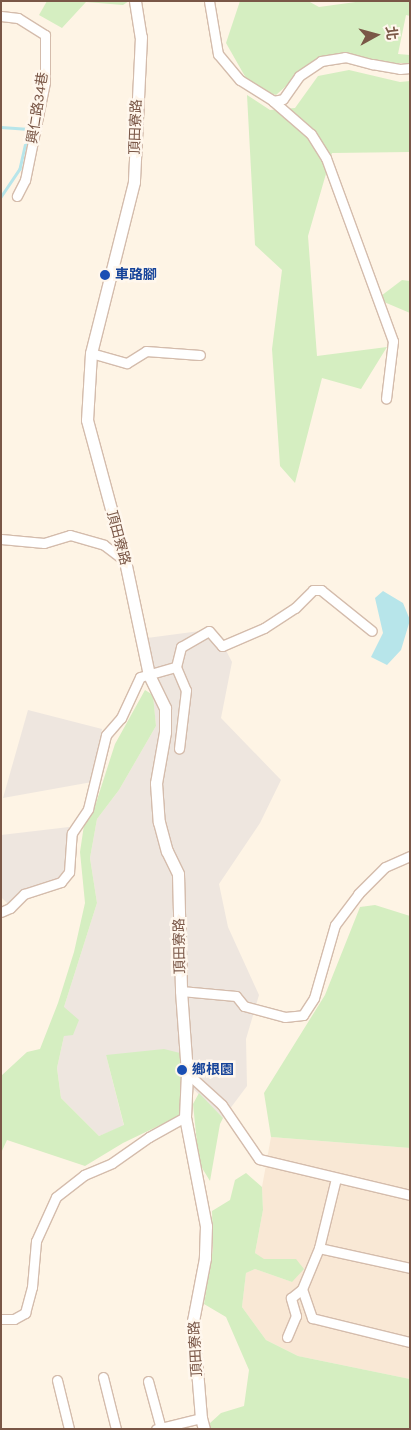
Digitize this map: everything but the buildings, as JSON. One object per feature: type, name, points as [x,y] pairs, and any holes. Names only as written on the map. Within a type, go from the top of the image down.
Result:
[{"type":"street","name":"頂田寮路","points":[[135,1],[141,37],[134,182],[91,353],[87,420],[125,561],[149,675],[165,708],[165,732],[156,783],[159,822],[167,851],[178,874],[181,991],[187,1073],[186,1117],[206,1226],[205,1258],[193,1321],[202,1423],[159,1428]]},
{"type":"street","points":[[209,1],[218,54],[240,80],[273,101],[311,134],[326,158],[393,341],[386,399]]},
{"type":"street","name":"興仁路34巷","points":[[1,16],[18,18],[45,35],[45,82],[25,180],[16,196]]},
{"type":"street","points":[[273,101],[283,99],[299,76],[321,61],[345,57],[400,69],[410,68]]},
{"type":"street","points":[[91,353],[127,363],[146,351],[200,355]]},
{"type":"street","points":[[1,540],[44,543],[70,535],[104,545],[125,561]]},
{"type":"street","points":[[179,749],[186,690],[176,667],[181,647],[209,631],[222,646],[264,628],[295,608],[314,590],[321,590],[372,631]]},
{"type":"street","points":[[1,912],[10,908],[24,894],[61,882],[69,872],[72,833],[88,809],[106,735],[121,718],[140,677],[176,667]]},
{"type":"street","points":[[181,991],[236,996],[244,1006],[285,1017],[303,1015],[314,998],[335,925],[358,894],[385,866],[410,856]]},
{"type":"street","points":[[187,1073],[222,1105],[259,1159],[410,1195]]},
{"type":"street","points":[[1,1319],[14,1319],[25,1313],[32,1287],[36,1242],[56,1197],[84,1176],[112,1163],[149,1137],[186,1117]]},
{"type":"street","points":[[287,1337],[296,1316],[290,1298],[302,1289],[319,1248],[336,1178]]},
{"type":"street","points":[[319,1248],[410,1268]]},
{"type":"street","points":[[302,1289],[312,1318],[410,1342]]},
{"type":"street","points":[[103,1377],[116,1429]]},
{"type":"street","points":[[56,1380],[69,1429]]},
{"type":"street","points":[[148,1381],[159,1428]]},
{"type":"shaded area","points":[[215,629],[232,662],[221,718],[281,780],[260,823],[219,884],[228,927],[259,995],[246,1039],[247,1086],[223,1118],[183,1079],[106,1055],[124,1126],[99,1136],[61,1098],[57,1068],[64,1036],[64,1007],[97,903],[90,858],[97,819],[119,790],[156,726],[147,638]]},
{"type":"shaded area","points":[[28,710],[102,729],[92,782],[3,798]]},
{"type":"shaded area","points":[[69,827],[70,850],[67,868],[59,879],[19,894],[8,904],[1,897],[1,835]]},
{"type":"shaded area","points":[[271,1137],[410,1148],[410,1379],[298,1356],[266,1340],[242,1307],[246,1273],[255,1269],[292,1282],[296,1259],[264,1260],[255,1253],[263,1210],[262,1187]]},
{"type":"green space","points":[[47,1],[129,1],[123,5],[86,2],[62,28],[39,15]]},
{"type":"green space","points":[[240,1],[308,1],[319,7],[363,1],[410,1],[410,16],[406,15],[398,54],[410,55],[410,63],[379,63],[346,52],[312,63],[276,95],[251,87],[226,43]]},
{"type":"green space","points":[[349,70],[400,82],[410,81],[410,152],[332,153],[308,236],[317,356],[387,347],[361,389],[322,378],[295,483],[280,466],[272,349],[282,270],[255,245],[247,95],[270,110],[295,108],[318,76]]},
{"type":"green space","points":[[402,280],[410,281],[410,313],[377,299]]},
{"type":"green space","points":[[145,690],[153,695],[156,726],[119,790],[97,819],[90,858],[97,903],[64,1007],[79,1020],[73,1035],[64,1036],[57,1068],[61,1098],[99,1136],[124,1125],[106,1055],[164,1049],[180,1053],[183,1079],[179,1116],[123,1143],[85,1166],[7,1140],[1,1153],[1,1076],[27,1052],[40,1049],[58,1003],[74,952],[85,903],[80,852],[84,825],[96,803],[115,744]]},
{"type":"green space","points":[[375,905],[410,916],[410,1148],[271,1137],[264,1093],[325,995],[360,907]]},
{"type":"green space","points":[[199,1093],[223,1118],[220,1124],[210,1181],[199,1163],[193,1104]]},
{"type":"green space","points":[[246,1173],[262,1187],[263,1210],[255,1253],[264,1259],[296,1259],[304,1269],[292,1282],[255,1269],[246,1273],[242,1307],[266,1340],[298,1356],[410,1379],[410,1429],[210,1429],[209,1424],[221,1413],[244,1406],[249,1370],[226,1317],[204,1304],[213,1249],[212,1211],[230,1200],[235,1180]]},
{"type":"water","points":[[383,591],[403,603],[410,620],[401,650],[387,665],[371,657],[383,633],[375,598]]},
{"type":"waterway","points":[[1,127],[29,129],[20,169],[1,197]]},
{"type":"place","name":"車路腳","points":[[105,275]]},
{"type":"place","name":"鄉根園","points":[[182,1070]]}]
